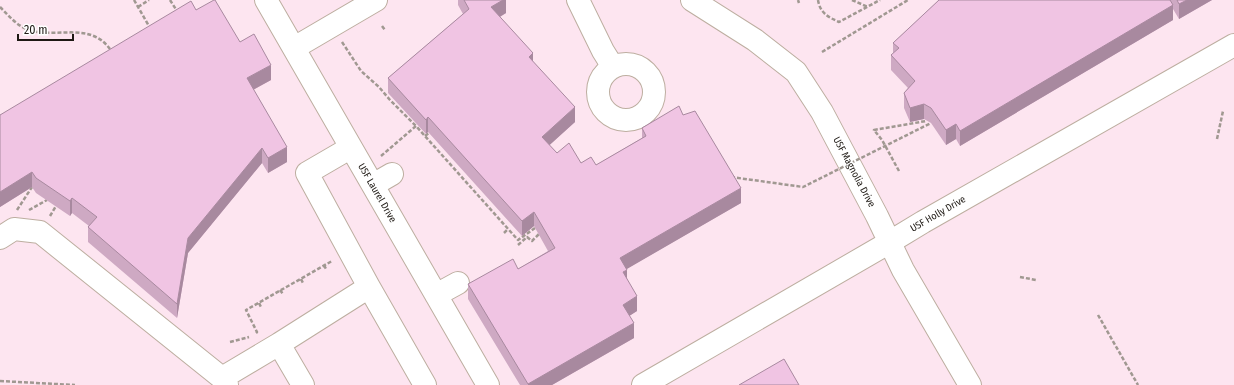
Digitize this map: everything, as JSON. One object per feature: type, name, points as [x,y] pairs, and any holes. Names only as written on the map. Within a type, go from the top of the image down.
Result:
[{"type":"street","name":"USF Laurel Drive","points":[[266,0],[488,385]]},
{"type":"street","points":[[294,48],[376,0]]},
{"type":"street","points":[[578,0],[603,51],[613,67]]},
{"type":"street","name":"USF Magnolia Drive","points":[[692,0],[755,40],[796,72],[822,112],[890,242],[903,270],[970,385]]},
{"type":"street","name":"USF Holly Drive","points":[[643,385],[923,222],[1234,45]]},
{"type":"street","points":[[350,148],[307,174],[425,385]]},
{"type":"street","points":[[373,185],[392,174]]},
{"type":"street","points":[[0,238],[14,229],[40,232],[224,381],[369,287]]},
{"type":"street","points":[[436,295],[458,282]]},
{"type":"street","points":[[279,344],[303,385]]},
{"type":"path","points":[[134,0],[149,26]]},
{"type":"path","points":[[138,7],[149,0]]},
{"type":"path","points":[[170,0],[177,11]]},
{"type":"path","points":[[818,0],[820,8],[828,17],[839,22],[880,0]]},
{"type":"path","points":[[852,0],[868,7]]},
{"type":"path","points":[[822,52],[908,0]]},
{"type":"path","points":[[0,7],[16,23],[28,30],[46,34],[76,32],[91,35],[106,43],[110,49]]},
{"type":"path","points":[[382,26],[385,30]]},
{"type":"path","points":[[340,37],[361,71],[379,87],[416,126],[518,240],[535,228]]},
{"type":"path","points":[[1217,139],[1223,111]]},
{"type":"path","points":[[899,170],[882,140],[874,130],[926,121]]},
{"type":"path","points":[[725,176],[803,187],[931,123]]},
{"type":"path","points":[[374,157],[381,156],[416,126]]},
{"type":"path","points":[[425,136],[429,133]]},
{"type":"path","points":[[504,232],[514,228]]},
{"type":"path","points":[[518,246],[528,237],[532,241],[538,234]]},
{"type":"path","points":[[230,342],[254,336],[257,332],[246,310],[335,259]]},
{"type":"path","points":[[324,266],[326,270]]},
{"type":"path","points":[[1020,277],[1036,280]]},
{"type":"path","points":[[301,279],[303,283]]},
{"type":"path","points":[[280,290],[283,294]]},
{"type":"path","points":[[259,303],[261,307]]},
{"type":"path","points":[[1098,315],[1138,385]]},
{"type":"path","points":[[0,381],[75,385]]},
{"type":"shaded area","points":[[0,0],[1234,0],[1234,385],[0,385]]},
{"type":"building","points":[[214,0],[240,42],[254,34],[271,65],[247,78],[287,147],[268,158],[262,148],[188,238],[177,304],[88,227],[97,217],[72,198],[70,201],[36,178],[32,172],[0,192],[0,115],[191,1],[196,10]]},
{"type":"building","points":[[464,0],[503,0],[491,7],[533,53],[529,57],[575,107],[542,137],[557,153],[569,143],[581,163],[591,157],[596,165],[646,136],[642,128],[679,106],[683,115],[695,111],[741,188],[620,258],[627,270],[623,272],[637,296],[623,305],[634,323],[528,384],[468,284],[513,259],[518,269],[555,248],[534,212],[522,221],[429,118],[428,117],[426,120],[388,78],[469,9]]},
{"type":"building","points":[[939,0],[1170,0],[1173,5],[960,131],[956,124],[946,130],[931,108],[924,104],[910,108],[904,93],[915,81],[891,55],[899,48],[893,43]]},
{"type":"building","points":[[1177,0],[1187,0],[1179,4]]},
{"type":"building","points":[[784,359],[799,385],[739,385]]}]
